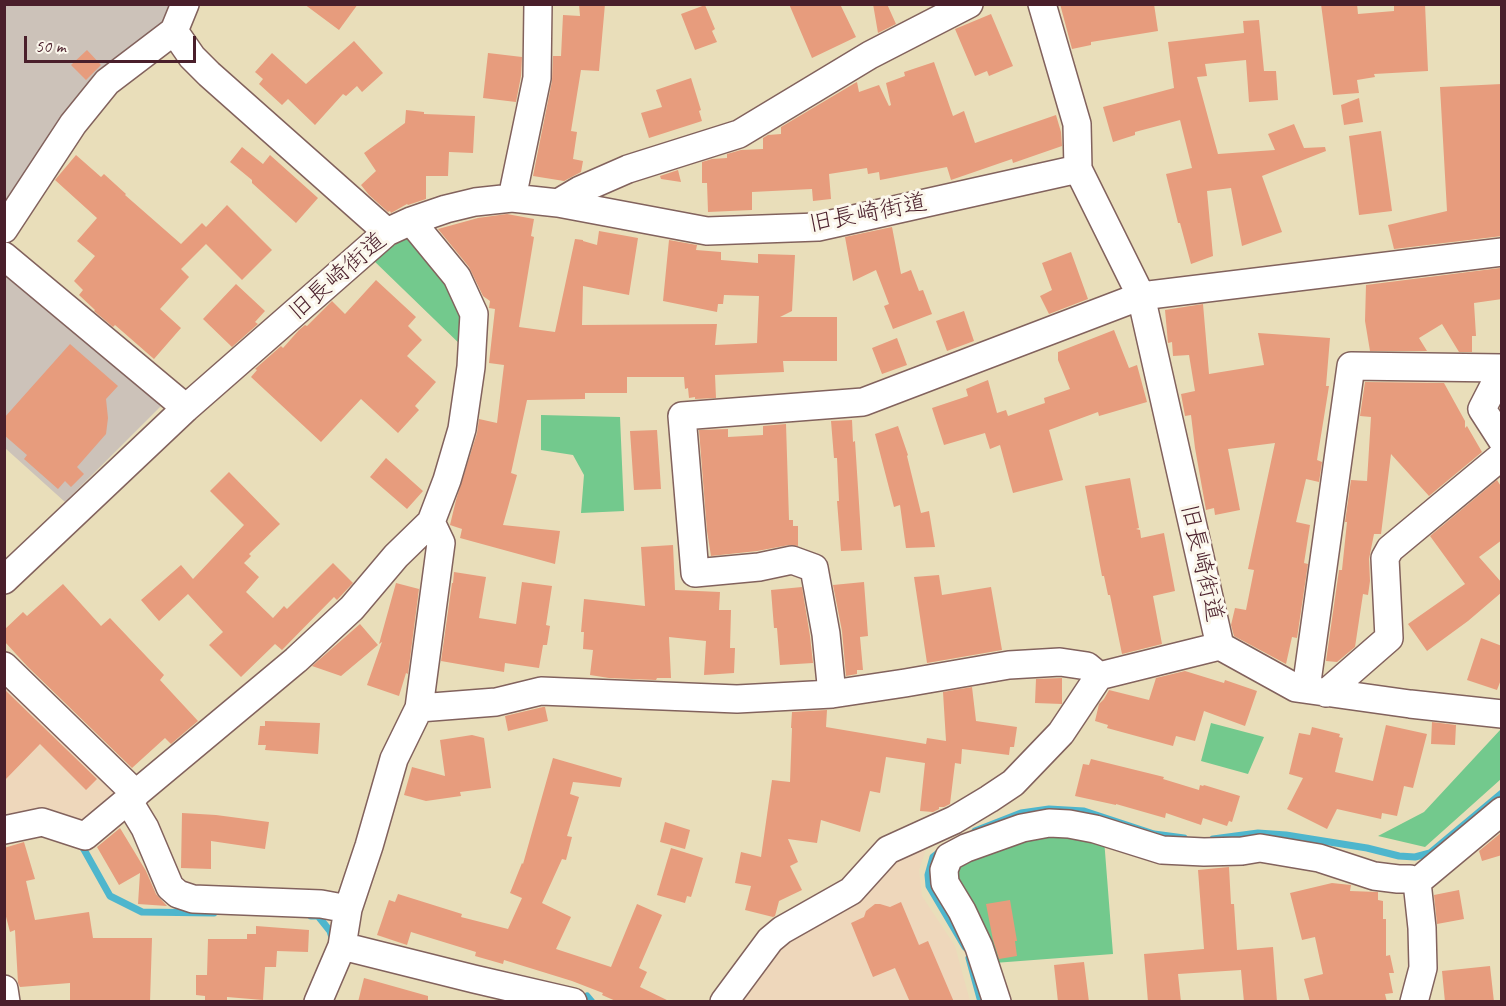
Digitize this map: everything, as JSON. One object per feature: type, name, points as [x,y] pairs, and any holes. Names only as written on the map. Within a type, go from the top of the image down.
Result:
[{"type":"street","points":[[4,229],[74,124],[106,82],[174,31],[185,4]]},
{"type":"street","points":[[512,198],[537,78],[538,4]]},
{"type":"street","points":[[558,203],[580,190],[628,169],[739,134],[870,55],[969,4]]},
{"type":"street","points":[[1042,4],[1077,124],[1078,169]]},
{"type":"street","points":[[4,830],[42,822],[85,836],[296,660],[352,608],[396,556],[431,522],[447,480],[462,429],[471,367],[474,314],[457,276],[209,74],[192,57],[174,31]]},
{"type":"street","name":"旧長崎街道","points":[[4,580],[186,408],[399,227],[446,209],[475,202],[512,198],[558,203],[706,231],[818,227],[1078,169],[1141,296],[1220,646],[1296,688],[1502,714]]},
{"type":"street","points":[[832,694],[826,634],[814,568],[792,560],[759,567],[695,573],[682,416],[863,402],[1141,296],[1502,252]]},
{"type":"street","points":[[4,256],[186,408]]},
{"type":"street","points":[[1316,691],[1351,366],[1502,369],[1482,409],[1502,440]]},
{"type":"street","points":[[1316,691],[1389,638],[1384,558],[1390,549],[1502,456]]},
{"type":"street","points":[[318,1002],[342,946],[348,909],[394,759],[419,708],[441,543],[431,522]]},
{"type":"street","points":[[724,1002],[770,940],[782,930],[850,891],[888,850],[954,820],[1013,783],[1061,733],[1099,675],[1220,646]]},
{"type":"street","points":[[419,708],[496,702],[541,691],[737,699],[832,694],[1009,665],[1060,662],[1087,666],[1099,675]]},
{"type":"street","points":[[4,666],[132,797],[170,886],[178,894],[193,898],[321,904],[348,909]]},
{"type":"street","points":[[1417,882],[1502,811]]},
{"type":"street","points":[[954,820],[966,848]]},
{"type":"street","points":[[997,1002],[979,946],[945,883],[944,870],[949,857],[966,848],[1022,828],[1049,823],[1069,824],[1162,850],[1204,852],[1260,848],[1319,858],[1374,876],[1410,879],[1417,882]]},
{"type":"street","points":[[1414,1002],[1423,968],[1417,882]]},
{"type":"street","points":[[342,946],[474,980],[573,1002]]},
{"type":"street","points":[[4,989],[6,1002]]},
{"type":"shaded area","points":[[5,5],[177,5],[175,11],[107,68],[5,202]]},
{"type":"shaded area","points":[[5,264],[164,403],[65,502],[5,448]]},
{"type":"shaded area","points":[[4,677],[124,795],[85,827],[5,823]]},
{"type":"shaded area","points":[[927,846],[919,870],[922,896],[955,946],[970,1001],[735,1002],[785,939],[892,860]]},
{"type":"green space","points":[[409,236],[454,284],[464,313],[466,350],[372,259]]},
{"type":"green space","points":[[541,415],[620,417],[624,511],[581,513],[584,475],[573,455],[541,450]]},
{"type":"green space","points":[[1211,723],[1264,737],[1248,774],[1201,761]]},
{"type":"green space","points":[[1501,729],[1501,779],[1425,847],[1378,836],[1424,812]]},
{"type":"green space","points":[[1029,832],[1104,839],[1113,954],[994,963],[953,880],[956,861]]},
{"type":"building","points":[[304,4],[358,4],[339,30]]},
{"type":"building","points":[[579,4],[605,4],[599,71],[581,70],[571,131],[577,132],[573,159],[583,161],[581,172],[564,181],[533,176],[552,81],[553,56],[561,56],[563,15],[580,16]]},
{"type":"building","points":[[789,4],[840,4],[856,37],[812,58]]},
{"type":"building","points":[[873,4],[887,4],[896,24],[878,33]]},
{"type":"building","points":[[1060,4],[1154,4],[1158,31],[1091,42],[1091,45],[1072,49]]},
{"type":"building","points":[[1321,4],[1357,4],[1358,14],[1394,11],[1394,4],[1425,4],[1428,71],[1374,74],[1375,77],[1357,80],[1359,93],[1333,95]]},
{"type":"building","points":[[705,5],[715,29],[712,31],[717,42],[695,50],[681,14]]},
{"type":"building","points":[[991,14],[1013,66],[989,76],[987,71],[975,76],[955,29]]},
{"type":"building","points":[[1259,20],[1264,71],[1276,71],[1278,100],[1249,102],[1246,60],[1205,64],[1207,76],[1197,77],[1218,154],[1275,150],[1268,134],[1294,124],[1304,148],[1325,147],[1326,151],[1262,176],[1282,232],[1242,246],[1231,188],[1207,191],[1213,256],[1191,264],[1166,174],[1192,168],[1180,120],[1135,132],[1135,135],[1113,142],[1103,107],[1174,88],[1168,42],[1244,33],[1243,21]]},
{"type":"building","points":[[354,41],[383,73],[362,92],[357,86],[346,96],[343,94],[315,125],[288,99],[282,105],[259,84],[263,79],[255,72],[272,53],[306,84]]},
{"type":"building","points":[[87,50],[101,65],[86,80],[71,65]]},
{"type":"building","points":[[488,53],[522,57],[516,102],[483,98]]},
{"type":"building","points":[[934,62],[953,116],[964,111],[975,143],[1056,115],[1062,146],[1013,163],[1012,159],[951,180],[947,167],[880,180],[879,172],[868,174],[867,168],[829,174],[831,199],[813,201],[812,189],[752,192],[752,210],[708,212],[707,183],[702,183],[702,162],[727,158],[727,154],[741,150],[763,149],[763,138],[768,135],[781,134],[781,127],[857,82],[859,92],[879,85],[889,106],[891,105],[886,83],[905,76],[904,72]]},
{"type":"building","points":[[691,78],[702,121],[649,138],[641,113],[662,107],[656,90]]},
{"type":"building","points":[[1502,84],[1502,236],[1394,249],[1388,225],[1447,211],[1440,87]]},
{"type":"building","points":[[1359,98],[1363,122],[1344,125],[1341,105]]},
{"type":"building","points":[[406,110],[424,112],[424,114],[475,116],[473,153],[449,152],[448,176],[426,176],[426,199],[407,204],[391,213],[369,195],[361,185],[376,171],[364,153],[405,123]]},
{"type":"building","points":[[1381,131],[1392,211],[1359,215],[1349,136]]},
{"type":"building","points":[[242,147],[263,164],[270,155],[318,198],[296,223],[230,162]]},
{"type":"building","points":[[76,155],[101,177],[104,174],[181,244],[202,223],[206,227],[227,205],[272,250],[242,280],[206,244],[181,269],[189,277],[160,309],[181,328],[154,359],[115,325],[113,327],[94,311],[79,295],[83,290],[74,281],[95,256],[77,241],[97,218],[55,180]]},
{"type":"building","points":[[678,170],[681,182],[661,179],[660,176]]},
{"type":"building","points":[[507,214],[534,219],[531,236],[534,237],[519,327],[555,332],[575,239],[597,245],[599,231],[638,238],[629,295],[583,286],[582,325],[717,324],[715,345],[757,343],[759,296],[724,295],[723,304],[718,304],[717,312],[663,301],[669,240],[697,245],[696,250],[721,252],[721,260],[758,263],[758,254],[795,255],[792,311],[780,317],[837,317],[837,361],[783,361],[784,372],[715,375],[716,398],[689,398],[688,388],[685,389],[684,377],[627,377],[627,393],[585,393],[585,399],[527,400],[511,473],[517,475],[503,525],[560,531],[555,564],[460,538],[462,529],[450,525],[456,500],[477,433],[479,419],[497,423],[504,365],[489,363],[495,309],[489,308],[490,301],[483,296],[469,267],[438,229],[478,218]]},
{"type":"building","points":[[892,227],[901,274],[911,270],[919,291],[923,290],[932,314],[893,329],[884,306],[889,304],[876,270],[853,281],[845,237]]},
{"type":"building","points":[[1071,252],[1088,299],[1049,314],[1040,296],[1052,290],[1042,263]]},
{"type":"building","points":[[1500,268],[1502,299],[1474,303],[1476,336],[1472,336],[1472,352],[1459,352],[1442,324],[1419,338],[1427,351],[1370,351],[1365,321],[1366,285]]},
{"type":"building","points":[[376,280],[416,317],[408,326],[422,340],[407,356],[436,382],[415,406],[419,410],[398,433],[361,399],[321,442],[251,377],[257,370],[255,369],[281,346],[283,348],[299,330],[307,326],[332,301],[345,314]]},
{"type":"building","points":[[236,284],[265,311],[255,322],[258,324],[232,347],[203,319]]},
{"type":"building","points":[[1203,304],[1209,374],[1264,365],[1258,333],[1330,338],[1326,386],[1329,386],[1317,460],[1322,462],[1319,482],[1306,479],[1296,522],[1310,525],[1304,563],[1308,564],[1297,638],[1292,637],[1286,664],[1234,636],[1231,625],[1235,608],[1246,610],[1254,570],[1248,569],[1275,443],[1228,449],[1240,510],[1215,515],[1214,508],[1206,510],[1191,415],[1185,416],[1181,394],[1195,391],[1189,355],[1173,356],[1172,342],[1168,343],[1165,310]]},
{"type":"building","points":[[964,311],[974,341],[947,351],[936,321]]},
{"type":"building","points":[[1114,330],[1129,368],[1137,365],[1147,402],[1099,416],[1098,412],[1049,430],[1063,480],[1013,493],[1000,445],[990,449],[985,433],[944,445],[932,408],[968,396],[966,389],[988,380],[997,413],[1006,410],[1008,416],[1045,403],[1044,398],[1070,389],[1058,360],[1058,352]]},
{"type":"building","points":[[897,338],[907,365],[882,374],[872,348]]},
{"type":"building","points":[[70,344],[118,386],[106,399],[108,418],[106,434],[77,467],[84,474],[71,487],[65,481],[58,489],[24,459],[27,455],[4,435],[4,418]]},
{"type":"building","points":[[1365,382],[1444,383],[1465,421],[1465,428],[1467,426],[1482,452],[1429,496],[1391,454],[1381,534],[1374,534],[1369,559],[1368,595],[1363,594],[1355,647],[1337,662],[1326,661],[1339,570],[1342,570],[1351,480],[1367,481],[1371,417],[1360,416]]},
{"type":"building","points":[[852,420],[862,550],[841,551],[837,501],[839,501],[837,458],[834,458],[831,421]]},
{"type":"building","points":[[786,424],[789,520],[793,520],[793,526],[798,526],[798,546],[789,545],[711,556],[699,430],[728,429],[728,437],[763,435],[763,426]]},
{"type":"building","points":[[898,426],[908,455],[921,513],[929,511],[935,547],[906,548],[900,505],[894,507],[875,434]]},
{"type":"building","points":[[657,430],[661,489],[634,490],[630,431]]},
{"type":"building","points":[[386,458],[423,491],[407,509],[370,477]]},
{"type":"building","points":[[229,472],[280,524],[249,554],[251,556],[244,563],[259,577],[246,592],[273,618],[284,606],[287,609],[333,563],[353,583],[337,600],[334,597],[282,650],[275,644],[241,677],[209,645],[223,632],[188,594],[159,621],[141,600],[181,565],[193,579],[244,525],[210,491]]},
{"type":"building","points":[[1130,478],[1139,528],[1136,529],[1140,530],[1141,538],[1164,533],[1175,591],[1153,596],[1162,644],[1122,654],[1110,595],[1108,595],[1104,576],[1102,576],[1085,486]]},
{"type":"building","points":[[1497,480],[1502,488],[1502,540],[1479,557],[1502,583],[1502,592],[1427,651],[1408,624],[1465,584],[1430,536]]},
{"type":"building","points":[[673,545],[675,590],[720,592],[719,610],[731,610],[730,648],[735,648],[734,673],[704,675],[706,641],[669,637],[671,678],[657,678],[656,680],[590,675],[593,650],[583,649],[584,632],[581,632],[584,599],[645,606],[641,547]]},
{"type":"building","points":[[454,572],[486,577],[479,618],[516,624],[522,582],[552,586],[546,625],[550,626],[547,645],[543,645],[539,668],[505,663],[504,672],[441,661]]},
{"type":"building","points":[[939,575],[942,595],[991,587],[1002,650],[927,663],[914,577]]},
{"type":"building","points":[[864,582],[868,636],[860,637],[863,670],[857,670],[857,674],[846,676],[842,631],[833,585]]},
{"type":"building","points":[[396,583],[419,589],[408,674],[406,673],[399,696],[367,685],[382,642],[379,644]]},
{"type":"building","points":[[63,584],[101,626],[110,618],[164,675],[160,680],[198,721],[171,744],[165,738],[132,768],[4,641],[4,630],[23,612],[27,616]]},
{"type":"building","points":[[802,587],[813,663],[780,665],[771,590]]},
{"type":"building","points":[[360,624],[378,645],[341,676],[312,666]]},
{"type":"building","points":[[1481,638],[1502,646],[1502,677],[1497,690],[1467,680]]},
{"type":"building","points":[[1185,671],[1224,683],[1225,680],[1257,691],[1245,726],[1204,711],[1195,741],[1176,736],[1173,746],[1107,728],[1108,725],[1095,721],[1099,704],[1109,690],[1149,700],[1156,678]]},
{"type":"building","points":[[1062,678],[1062,704],[1035,703],[1036,679]]},
{"type":"building","points":[[972,687],[976,721],[1017,727],[1014,747],[1010,747],[1009,755],[962,749],[961,764],[955,763],[950,804],[939,807],[933,812],[920,811],[925,763],[886,757],[880,793],[870,791],[860,832],[821,820],[817,843],[788,839],[798,862],[790,866],[802,890],[779,901],[773,917],[745,910],[751,886],[735,883],[741,852],[761,857],[772,780],[790,782],[792,712],[827,710],[826,727],[926,744],[927,738],[946,741],[943,692]]},
{"type":"building","points":[[4,689],[97,779],[86,790],[40,744],[4,781]]},
{"type":"building","points":[[545,707],[548,721],[508,731],[505,716]]},
{"type":"building","points":[[265,721],[320,723],[318,754],[265,750],[266,745],[258,745],[260,726],[265,726]]},
{"type":"building","points":[[1432,722],[1456,725],[1455,745],[1431,744]]},
{"type":"building","points":[[1386,725],[1427,734],[1413,788],[1404,786],[1397,816],[1382,813],[1381,819],[1337,809],[1327,829],[1287,809],[1303,778],[1289,774],[1299,733],[1310,735],[1312,727],[1340,734],[1339,737],[1343,738],[1335,772],[1373,781]]},
{"type":"building","points":[[472,735],[484,738],[491,788],[460,792],[461,796],[426,801],[404,795],[412,767],[445,776],[440,740]]},
{"type":"building","points":[[553,758],[622,778],[620,787],[573,782],[570,794],[579,797],[567,836],[572,837],[566,860],[562,859],[542,903],[571,917],[556,949],[611,967],[637,904],[662,915],[639,968],[647,972],[640,987],[671,1002],[618,1002],[602,995],[603,993],[572,981],[504,960],[503,964],[475,956],[476,952],[411,932],[407,945],[377,935],[389,900],[395,902],[398,894],[462,914],[461,917],[508,929],[522,898],[510,893],[523,864]]},
{"type":"building","points":[[1091,759],[1164,777],[1163,779],[1199,790],[1200,785],[1204,785],[1240,796],[1232,822],[1229,821],[1227,826],[1203,818],[1201,825],[1166,813],[1165,818],[1116,804],[1075,796],[1083,764],[1089,765]]},
{"type":"building","points":[[182,813],[269,822],[265,849],[211,841],[211,869],[181,868]]},
{"type":"building","points":[[665,822],[690,830],[685,849],[660,842]]},
{"type":"building","points":[[120,828],[146,871],[156,894],[167,906],[138,904],[140,873],[119,885],[97,847]]},
{"type":"building","points":[[1502,832],[1502,855],[1482,861],[1479,851]]},
{"type":"building","points":[[24,842],[35,879],[26,881],[35,920],[89,912],[93,938],[152,938],[150,1002],[70,1002],[70,983],[20,987],[15,930],[10,932],[4,909],[4,848]]},
{"type":"building","points":[[671,848],[703,858],[691,897],[687,896],[685,903],[657,895]]},
{"type":"building","points":[[1229,867],[1237,950],[1273,947],[1277,1002],[1244,1002],[1241,970],[1178,974],[1181,1002],[1148,1002],[1144,954],[1204,949],[1198,870]]},
{"type":"building","points":[[1332,883],[1351,885],[1350,891],[1378,892],[1378,900],[1383,901],[1383,919],[1386,919],[1386,956],[1390,955],[1394,973],[1389,973],[1393,993],[1385,994],[1387,1002],[1310,1002],[1304,979],[1323,974],[1315,937],[1302,940],[1290,893]]},
{"type":"building","points":[[1459,890],[1464,919],[1437,924],[1434,895]]},
{"type":"building","points":[[1010,900],[1017,941],[1015,941],[1017,956],[999,959],[986,904]]},
{"type":"building","points":[[901,902],[919,945],[928,941],[954,1002],[910,1002],[895,968],[873,977],[851,923],[864,917],[866,911],[875,904],[890,907]]},
{"type":"building","points":[[256,926],[309,930],[308,952],[277,951],[276,967],[265,967],[263,1000],[227,997],[227,1002],[205,1002],[205,996],[196,995],[196,975],[207,975],[208,939],[247,939],[247,934],[256,934]]},
{"type":"building","points":[[1084,962],[1089,1002],[1058,1002],[1054,965]]},
{"type":"building","points":[[1490,966],[1494,1002],[1445,1002],[1442,971]]},
{"type":"building","points":[[364,978],[428,996],[428,1002],[358,1002]]},
{"type":"waterway","points":[[1213,839],[1258,833],[1286,835],[1415,857],[1430,853],[1502,793]]},
{"type":"waterway","points":[[975,831],[1021,813],[1049,809],[1084,811],[1154,834],[1184,838]]},
{"type":"waterway","points":[[82,846],[110,896],[142,912],[214,913]]},
{"type":"waterway","points":[[942,850],[933,857],[928,875],[929,886],[965,947]]},
{"type":"waterway","points":[[311,916],[318,916],[330,931],[333,941]]},
{"type":"waterway","points":[[969,958],[981,1002]]},
{"type":"waterway","points":[[587,996],[592,1002]]}]
